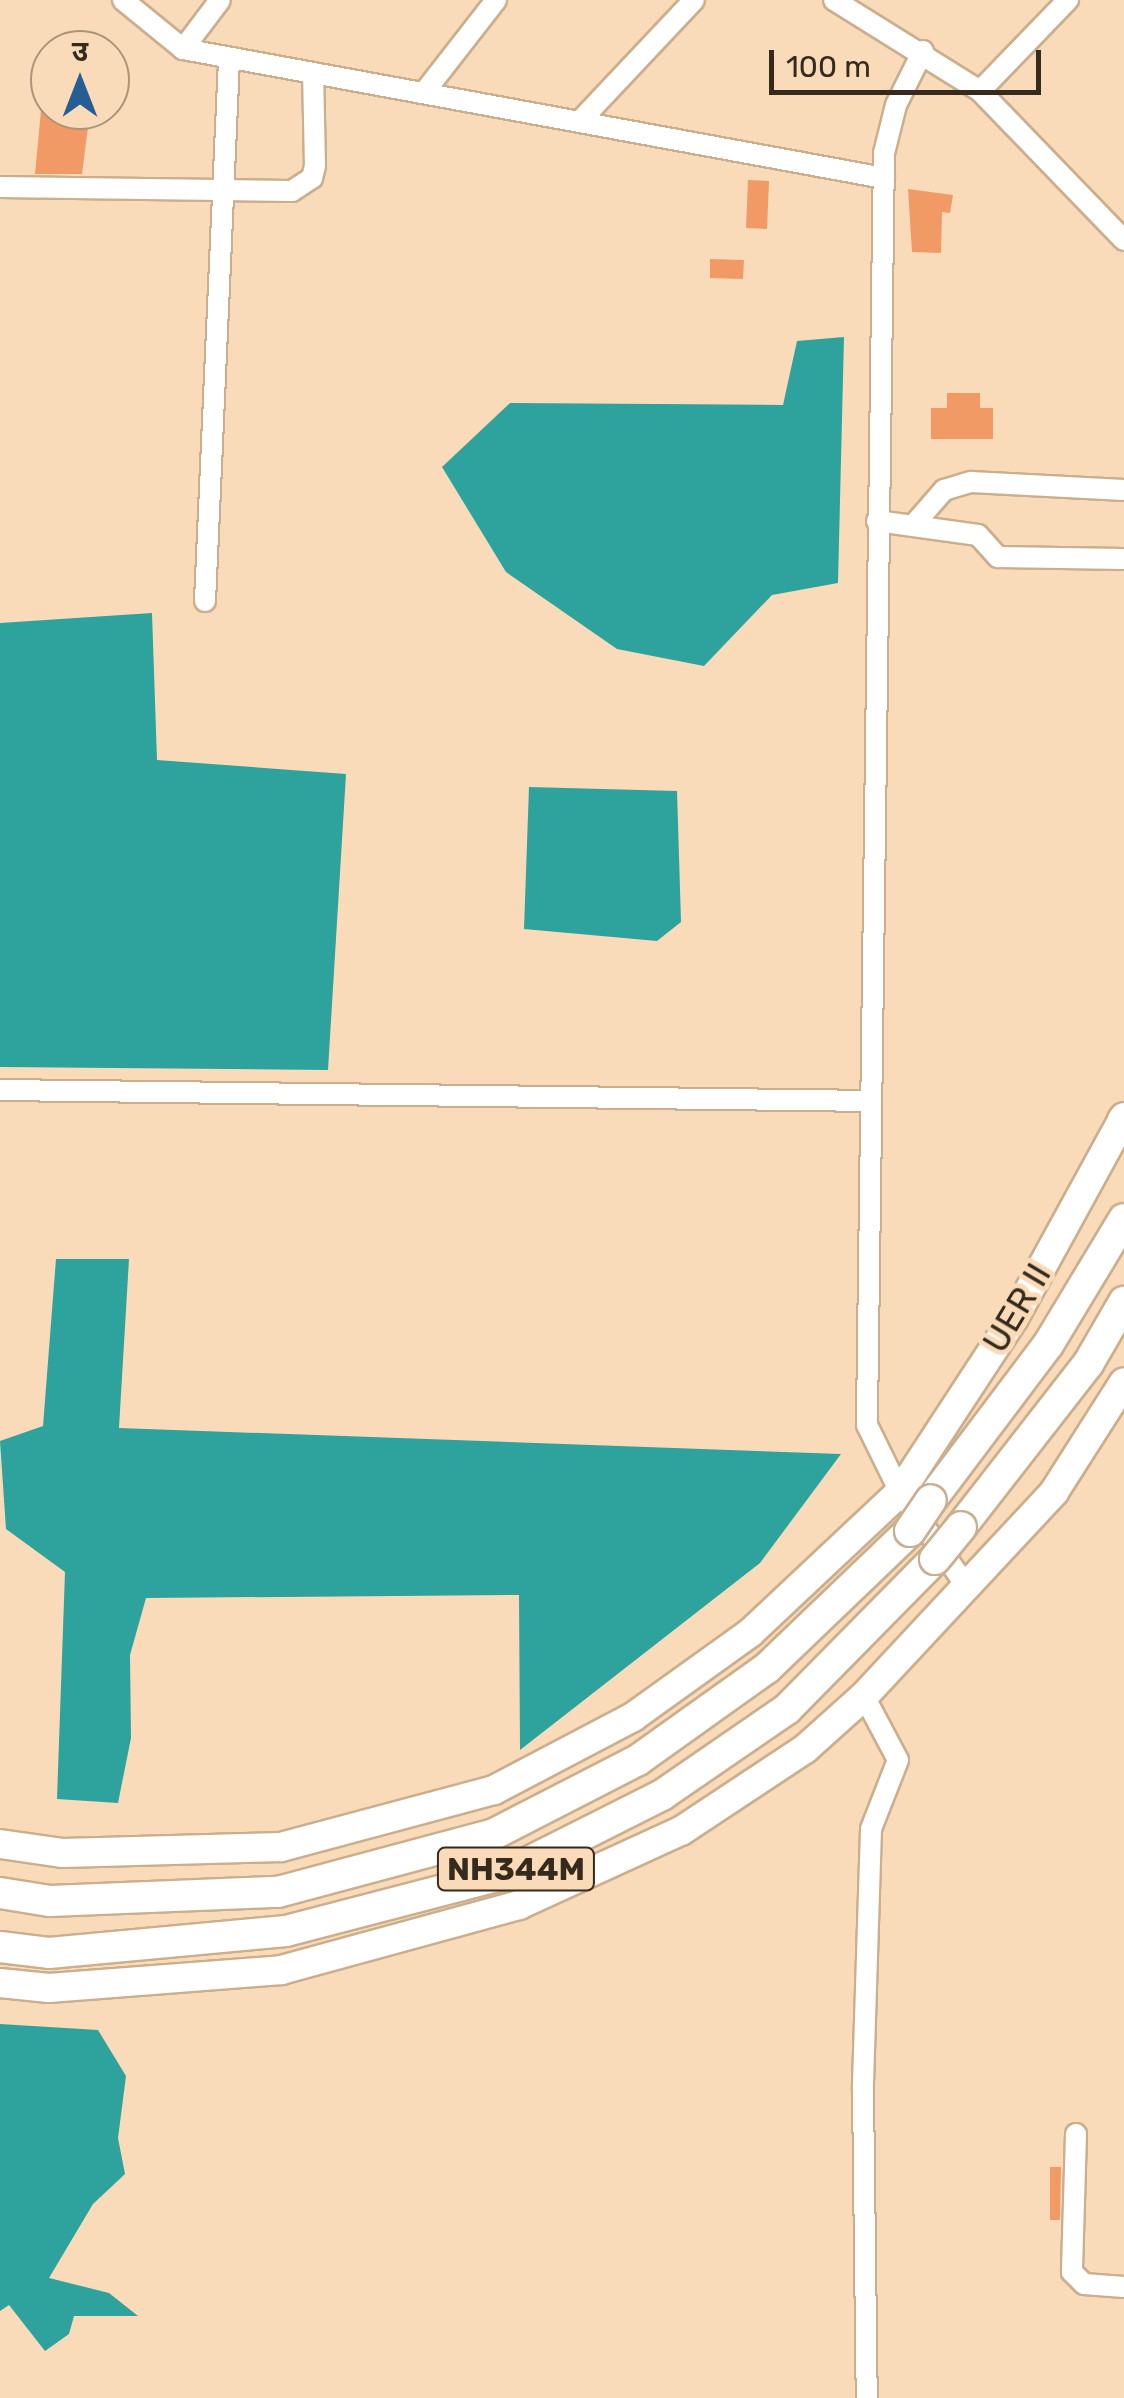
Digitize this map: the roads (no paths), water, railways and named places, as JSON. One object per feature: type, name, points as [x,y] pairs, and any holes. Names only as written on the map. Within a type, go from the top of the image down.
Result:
[{"type":"highway","name":"NH344M","points":[[0,1894],[50,1900],[278,1892],[494,1834],[638,1760],[767,1668],[920,1516],[1048,1346],[1124,1219]]},
{"type":"highway","name":"NH344M","points":[[0,1946],[49,1953],[286,1931],[505,1874],[662,1795],[787,1709],[939,1555],[1088,1364],[1124,1302]]},
{"type":"main road","name":"UER II","points":[[0,1844],[62,1853],[281,1847],[494,1790],[633,1717],[750,1633],[900,1492],[1014,1318],[1124,1118]]},
{"type":"main road","points":[[0,1983],[49,1988],[281,1970],[519,1905],[682,1831],[805,1749],[864,1696],[1054,1492],[1112,1420],[1124,1382]]},
{"type":"street","points":[[123,0],[183,49],[228,60],[426,90],[884,178]]},
{"type":"street","points":[[183,49],[220,0]]},
{"type":"street","points":[[426,90],[496,0]]},
{"type":"street","points":[[580,120],[694,0]]},
{"type":"street","points":[[980,90],[1068,0]]},
{"type":"street","points":[[840,1],[980,90],[1124,240]]},
{"type":"street","points":[[923,51],[889,124],[884,178],[866,1425],[900,1492],[920,1516],[939,1555],[967,1587]]},
{"type":"street","points":[[205,601],[228,60]]},
{"type":"street","points":[[0,187],[220,194],[292,191],[312,178],[312,73]]},
{"type":"street","points":[[916,522],[944,490],[972,482],[1124,490]]},
{"type":"street","points":[[877,521],[916,522]]},
{"type":"street","points":[[916,522],[919,530],[978,535],[998,557],[1124,558]]},
{"type":"street","points":[[0,1090],[870,1101]]},
{"type":"street","points":[[864,1696],[898,1760],[870,1829],[863,2090],[867,2398]]},
{"type":"street","points":[[1076,2134],[1072,2272],[1084,2284],[1124,2287]]},
{"type":"water","points":[[844,337],[838,583],[772,595],[704,666],[617,649],[506,572],[442,467],[510,403],[783,405],[797,341]]},
{"type":"water","points":[[152,613],[157,760],[346,774],[328,1070],[0,1067],[0,623]]},
{"type":"water","points":[[529,787],[677,791],[681,922],[657,941],[524,929]]},
{"type":"water","points":[[56,1259],[129,1259],[119,1428],[841,1454],[760,1563],[520,1750],[519,1595],[146,1598],[130,1655],[131,1738],[118,1803],[57,1799],[65,1572],[6,1529],[0,1441],[43,1426]]},
{"type":"water","points":[[0,2024],[98,2030],[126,2076],[118,2138],[125,2174],[93,2204],[49,2278],[109,2293],[138,2316],[74,2316],[69,2334],[45,2351],[9,2305],[0,2311]]}]
